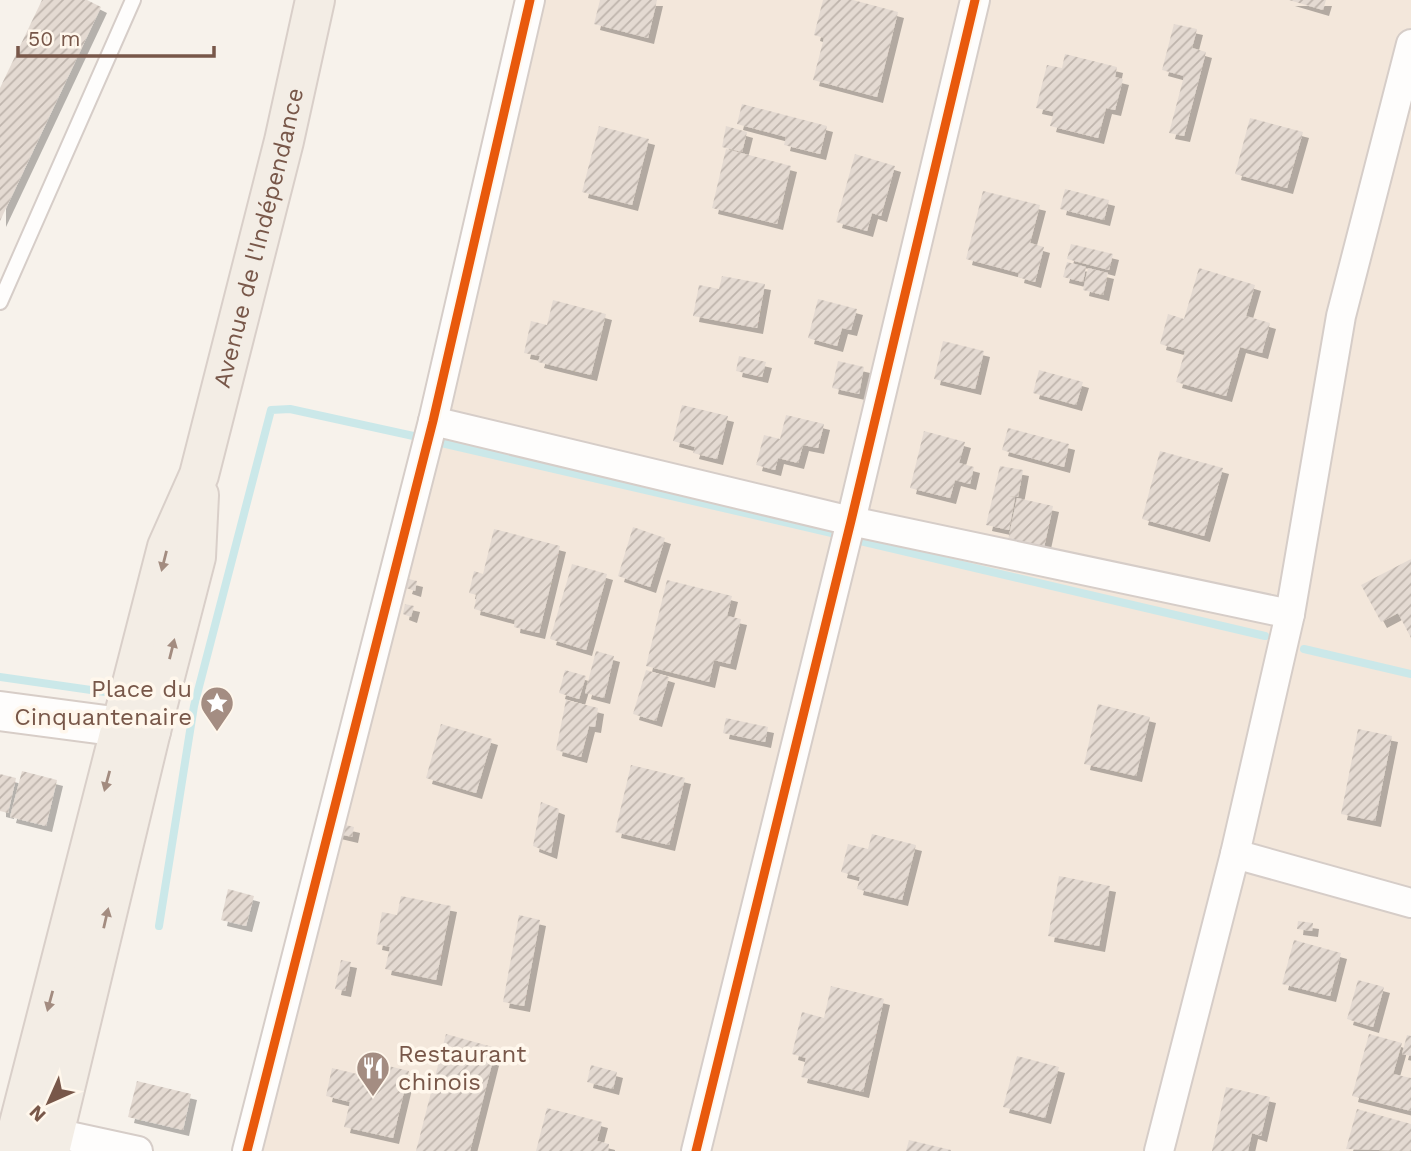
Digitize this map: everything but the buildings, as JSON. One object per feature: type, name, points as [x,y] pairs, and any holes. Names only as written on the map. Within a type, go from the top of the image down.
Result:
[{"type":"main road","name":"Avenue de l'Indépendance","points":[[52,1142],[136,730],[167,547],[200,475],[284,141],[315,0]]},
{"type":"main road","points":[[0,711],[136,730]]},
{"type":"main road","name":"Avenue de l'Indépendance","points":[[12,1151],[136,730]]},
{"type":"street","points":[[247,1151],[433,421],[530,0]]},
{"type":"street","points":[[696,1151],[851,521],[975,0]]},
{"type":"street","points":[[1159,1151],[1235,853],[1290,614],[1341,316],[1411,44]]},
{"type":"street","points":[[433,421],[851,521],[1290,614]]},
{"type":"street","points":[[1235,853],[1411,903]]},
{"type":"street","points":[[52,1142],[138,1151]]},
{"type":"lane","points":[[0,302],[133,0]]},
{"type":"shaded area","points":[[528,0],[1411,0],[1411,1151],[235,1151]]},
{"type":"waterway","points":[[159,926],[194,706],[271,410],[290,409],[418,437]]},
{"type":"waterway","points":[[437,442],[836,534]]},
{"type":"waterway","points":[[856,540],[1265,636]]},
{"type":"waterway","points":[[1304,649],[1411,674]]},
{"type":"waterway","points":[[0,677],[112,693]]},
{"type":"cycle path","points":[[247,1151],[433,421],[530,0]]},
{"type":"cycle path","points":[[696,1151],[851,521],[975,0]]},
{"type":"place","name":"Place du Cinquantenaire","points":[[217,733]]},
{"type":"place","name":"Restaurant chinois","points":[[373,1098]]}]
